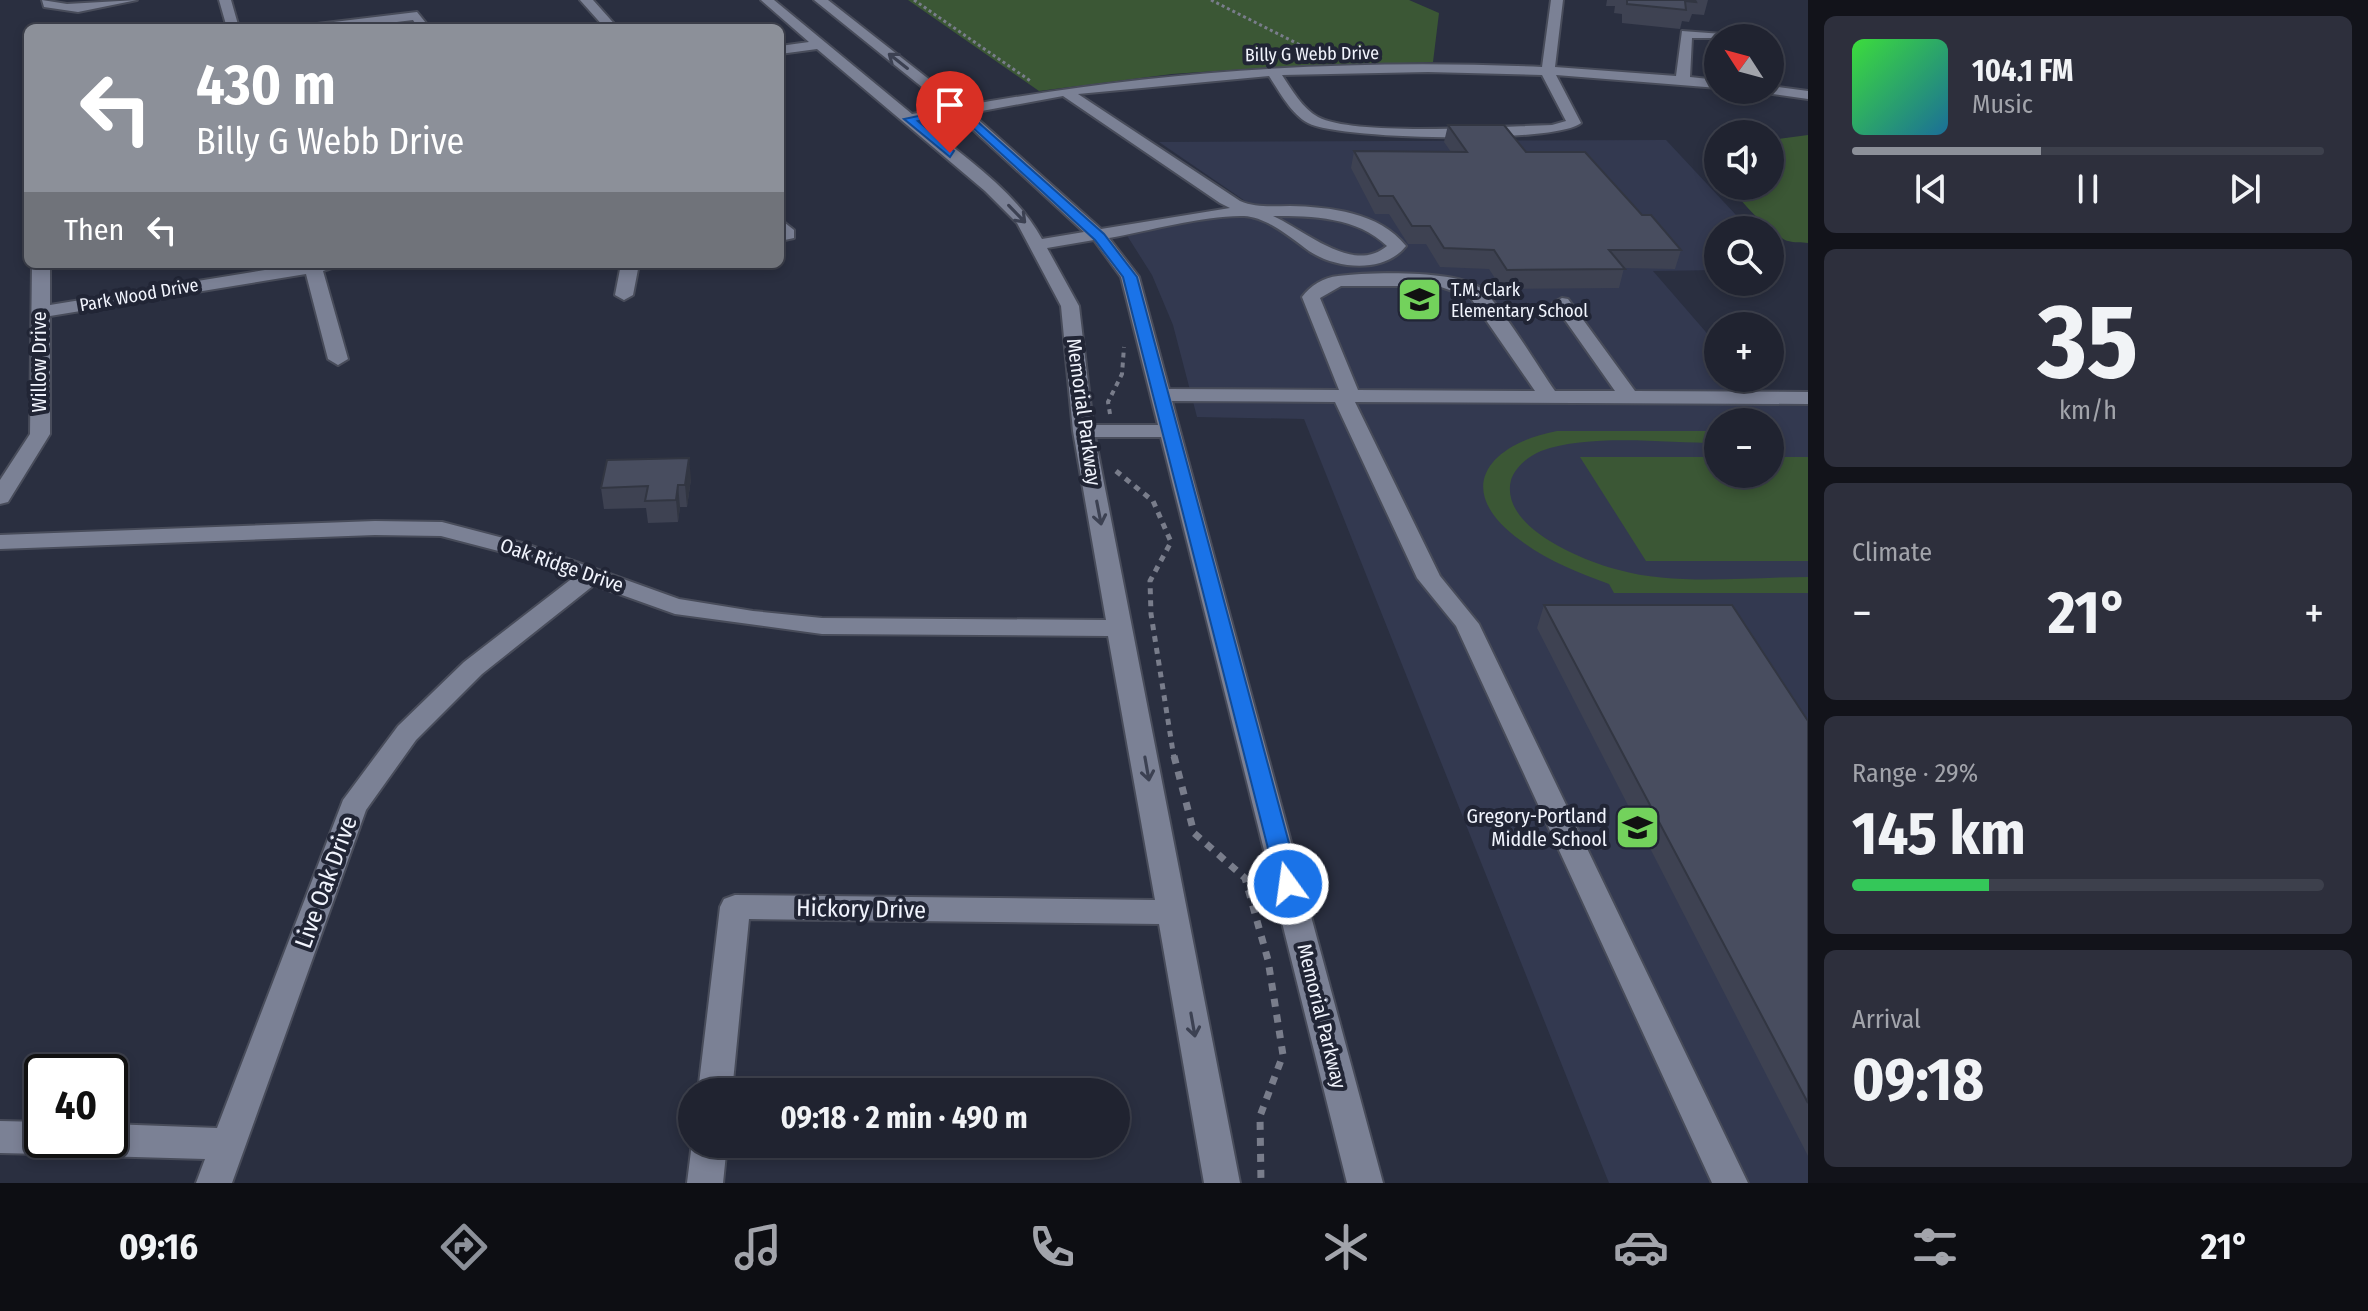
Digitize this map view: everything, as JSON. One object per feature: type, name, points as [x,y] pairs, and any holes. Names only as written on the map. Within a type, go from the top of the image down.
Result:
[{"type":"street","points":[[48,0],[48,4],[55,7],[131,0]]},
{"type":"street","points":[[225,0],[232,24]]},
{"type":"street","points":[[586,0],[608,24]]},
{"type":"street","name":"Memorial Parkway","points":[[767,0],[991,188],[1024,221],[1040,244],[1070,306],[1083,431],[1222,1183]]},
{"type":"street","name":"Memorial Parkway","points":[[820,0],[961,111],[1100,237],[1130,277],[1365,1183]]},
{"type":"street","points":[[1274,73],[1313,120],[1333,126],[1379,131],[1552,129],[1574,123],[1548,73],[1557,0]]},
{"type":"street","points":[[350,24],[417,16],[422,24]]},
{"type":"street","points":[[1683,80],[1686,34],[1704,36]]},
{"type":"street","points":[[784,49],[817,45]]},
{"type":"street","name":"Billy G Webb Drive","points":[[909,119],[1134,82],[1274,73],[1548,73],[1704,82]]},
{"type":"street","points":[[1784,92],[1808,95]]},
{"type":"street","points":[[1040,244],[1250,211],[1330,214],[1366,224],[1388,235],[1397,246],[1389,255],[1372,260],[1342,257],[1250,211],[1226,200],[1067,93]]},
{"type":"street","name":"Willow Drive","points":[[0,497],[40,434],[41,268]]},
{"type":"street","name":"Park Wood Drive","points":[[39,312],[301,268]]},
{"type":"street","points":[[314,268],[338,359]]},
{"type":"street","points":[[624,295],[629,268]]},
{"type":"street","points":[[1549,397],[1476,293],[1438,281],[1338,281],[1319,289],[1311,297],[1347,396],[1429,578],[1467,624],[1730,1183]]},
{"type":"street","points":[[1562,303],[1629,397]]},
{"type":"street","points":[[1162,395],[1808,398]]},
{"type":"street","points":[[1083,431],[1172,431]]},
{"type":"street","name":"Oak Ridge Drive","points":[[0,542],[282,534],[375,528],[442,529],[518,549],[675,606],[766,620],[822,626],[1121,628]]},
{"type":"street","name":"Live Oak Drive","points":[[214,1183],[353,807],[407,733],[473,668],[593,574]]},
{"type":"street","name":"Hickory Drive","points":[[717,1078],[735,907],[1173,912]]},
{"type":"street","points":[[0,1137],[24,1138]]},
{"type":"street","points":[[128,1141],[229,1144]]},
{"type":"street","points":[[705,1183],[708,1158]]},
{"type":"path","points":[[914,0],[1041,88]]},
{"type":"path","points":[[1211,0],[1319,55]]},
{"type":"path","points":[[1121,333],[1122,374],[1108,402],[1117,473],[1153,501],[1171,542],[1150,581],[1151,614],[1176,771],[1194,833],[1245,878],[1268,960],[1283,1055],[1260,1116],[1261,1183]]},
{"type":"shaded area","name":"Gregory-Portland Middle School","points":[[1666,140],[1704,181],[1704,200],[1722,200],[1737,216],[1704,216],[1704,270],[1653,271],[1704,330],[1704,392],[1758,392],[1767,403],[1808,403],[1808,1183],[1609,1183],[1304,419],[1197,417],[1173,325],[1152,275],[1121,226],[1248,203],[1159,142]]},
{"type":"green space","points":[[908,0],[1409,0],[1439,13],[1433,62],[1172,74],[1039,91]]},
{"type":"green space","points":[[1808,135],[1808,243],[1784,239],[1784,216],[1756,216],[1741,200],[1784,200],[1784,138]]},
{"type":"green space","points":[[1557,431],[1704,431],[1704,443],[1582,442],[1541,451],[1523,462],[1513,475],[1511,497],[1518,513],[1530,527],[1547,539],[1585,559],[1619,570],[1664,578],[1712,580],[1808,577],[1808,593],[1614,593],[1609,584],[1541,554],[1499,521],[1487,504],[1483,487],[1487,472],[1497,458],[1512,446]]},
{"type":"green space","points":[[1580,457],[1704,457],[1704,488],[1784,488],[1784,457],[1808,457],[1808,561],[1646,561]]},
{"type":"building","points":[[1627,0],[1695,0],[1696,2],[1685,1],[1686,10],[1627,4]]},
{"type":"building","points":[[1448,125],[1504,125],[1526,152],[1585,152],[1642,215],[1651,215],[1681,250],[1609,250],[1625,269],[1507,270],[1494,250],[1444,248],[1430,226],[1412,226],[1393,196],[1379,196],[1354,151],[1467,152]]},
{"type":"building","points":[[689,458],[685,485],[678,485],[676,500],[645,501],[648,486],[601,488],[607,460]]},
{"type":"building","points":[[1544,605],[1732,605],[1808,721],[1808,1103]]},
{"type":"place","name":"T.M. Clark Elementary School","points":[[1420,300]]},
{"type":"place","name":"Gregory-Portland Middle School","points":[[1638,828]]},
{"type":"route","points":[[950,153],[909,119],[961,111],[1100,237],[1130,277],[1288,884]]}]
